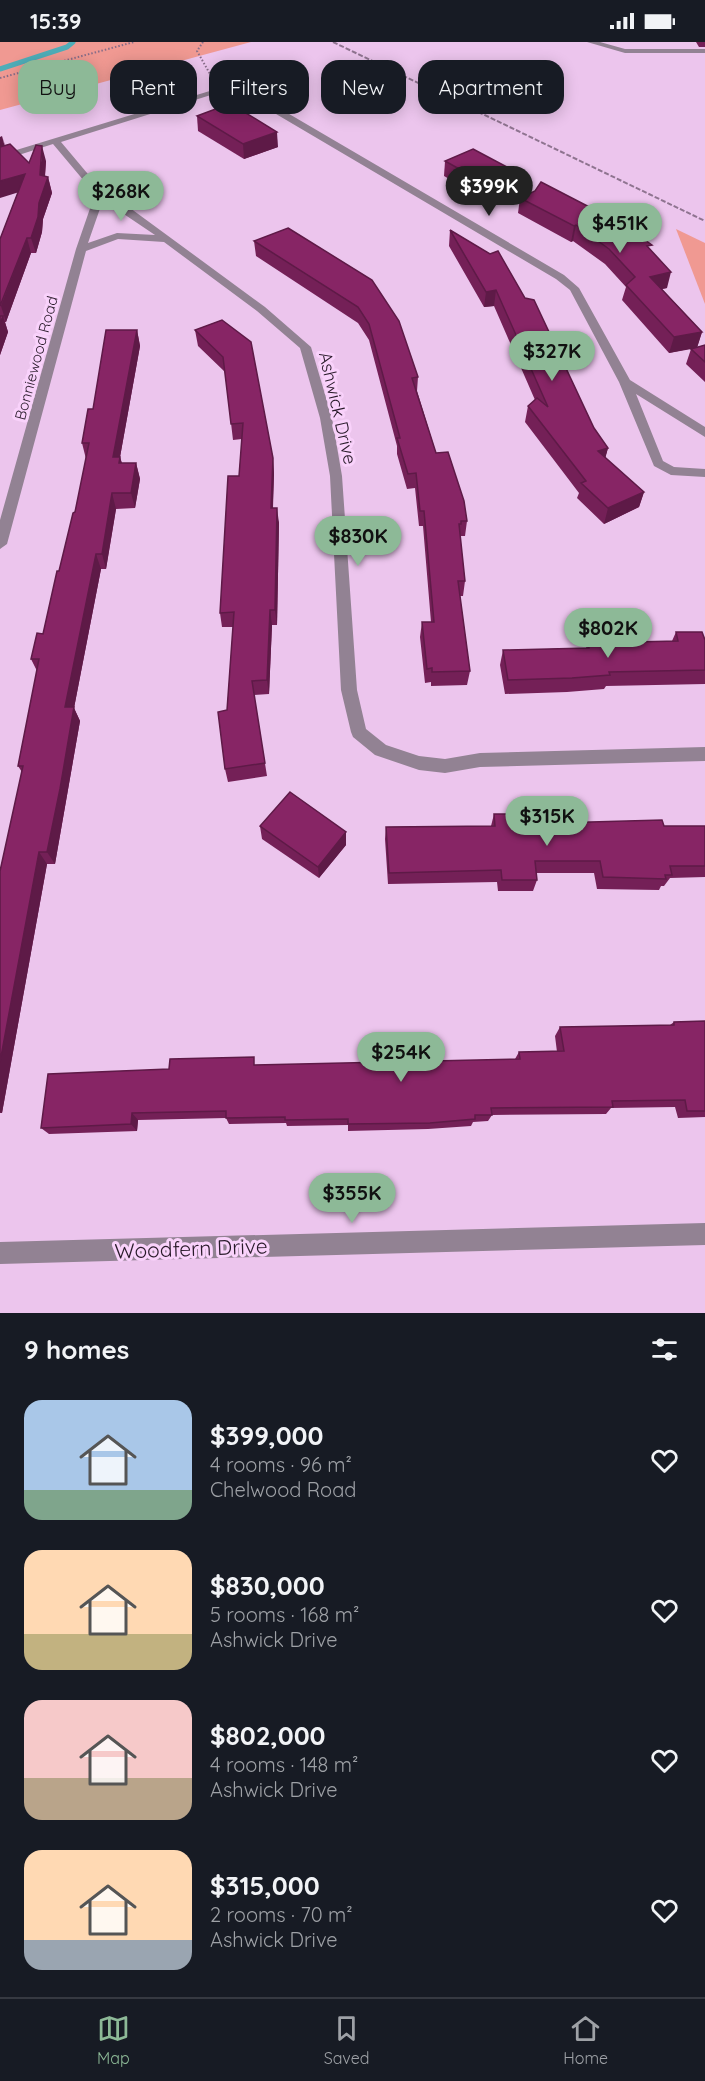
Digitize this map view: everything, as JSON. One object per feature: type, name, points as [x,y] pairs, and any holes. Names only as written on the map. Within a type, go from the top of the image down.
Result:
[{"type":"street","points":[[591,42],[625,51],[705,51]]},
{"type":"street","points":[[0,158],[209,93]]},
{"type":"street","points":[[285,114],[552,271],[574,288],[625,382],[658,462],[671,471],[705,473]]},
{"type":"street","name":"Ashwick Drive","points":[[56,142],[100,194],[261,309],[305,347],[326,418],[336,476],[349,690],[359,732],[381,750],[400,758],[419,764],[445,766],[480,760],[705,754]]},
{"type":"street","name":"Bonniewood Road","points":[[0,544],[81,249],[100,194]]},
{"type":"street","points":[[81,249],[117,236],[166,239]]},
{"type":"street","points":[[625,382],[705,434]]},
{"type":"street","name":"Woodfern Drive","points":[[0,1253],[705,1234]]},
{"type":"path","points":[[0,78],[134,42]]},
{"type":"path","points":[[203,42],[197,51],[209,74]]},
{"type":"shaded area","points":[[0,42],[251,42],[185,60],[110,60],[110,80],[98,83],[98,60],[18,60],[18,105],[0,110]]},
{"type":"shaded area","points":[[676,229],[705,243],[705,304]]},
{"type":"building","points":[[209,111],[209,114],[248,114],[277,132],[243,144],[197,116]]},
{"type":"building","points":[[10,144],[29,163],[36,145],[42,146],[40,175],[48,177],[31,238],[27,238],[0,306],[0,239],[25,174],[0,181],[0,147]]},
{"type":"building","points":[[473,149],[522,175],[493,188],[445,161]]},
{"type":"building","points":[[541,182],[624,225],[652,245],[647,246],[671,272],[650,277],[702,332],[674,337],[626,285],[635,277],[609,249],[576,225],[520,198],[535,191]]},
{"type":"building","points":[[288,228],[372,280],[399,321],[418,377],[412,378],[436,453],[448,452],[464,501],[467,521],[461,521],[459,524],[465,581],[458,581],[470,671],[432,672],[432,668],[427,669],[422,622],[434,622],[424,511],[420,511],[416,473],[408,474],[369,324],[358,307],[254,241]]},
{"type":"building","points":[[450,230],[490,254],[498,251],[525,298],[534,300],[594,428],[608,448],[598,451],[644,492],[608,508],[581,483],[586,481],[528,406],[537,398],[548,407],[496,290],[486,292]]},
{"type":"building","points":[[222,320],[251,342],[273,458],[271,508],[277,508],[275,610],[270,610],[267,680],[252,681],[265,763],[225,769],[218,712],[227,710],[234,612],[220,613],[228,476],[239,476],[243,423],[231,424],[223,357],[195,330]]},
{"type":"building","points":[[106,330],[137,330],[113,457],[120,457],[119,463],[136,463],[131,493],[112,493],[102,554],[96,554],[65,707],[74,707],[60,789],[47,852],[39,852],[0,1062],[0,871],[23,766],[18,766],[39,659],[31,659],[37,633],[43,634],[57,571],[59,571],[75,512],[89,443],[82,443],[88,409],[93,409]]},
{"type":"building","points":[[705,345],[705,362],[691,349]]},
{"type":"building","points":[[676,632],[702,632],[705,640],[705,670],[609,672],[610,675],[508,680],[503,650],[589,648],[588,643],[678,641]]},
{"type":"building","points":[[290,792],[346,832],[318,867],[260,826]]},
{"type":"building","points":[[494,814],[533,814],[534,819],[553,819],[554,823],[662,820],[664,826],[705,826],[705,866],[670,866],[672,875],[665,875],[666,879],[603,877],[600,861],[535,861],[537,880],[502,880],[501,870],[389,873],[386,827],[495,826]]},
{"type":"building","points":[[705,1021],[705,1111],[687,1111],[685,1100],[612,1101],[613,1107],[491,1108],[492,1115],[475,1115],[475,1119],[430,1123],[348,1124],[348,1119],[226,1118],[226,1111],[132,1113],[131,1124],[41,1128],[48,1074],[169,1069],[170,1059],[254,1057],[254,1065],[520,1059],[519,1052],[564,1051],[560,1027],[674,1025],[674,1022]]},
{"type":"waterway","points":[[0,69],[67,47],[73,42]]},
{"type":"railway","points":[[333,42],[705,221]]}]
